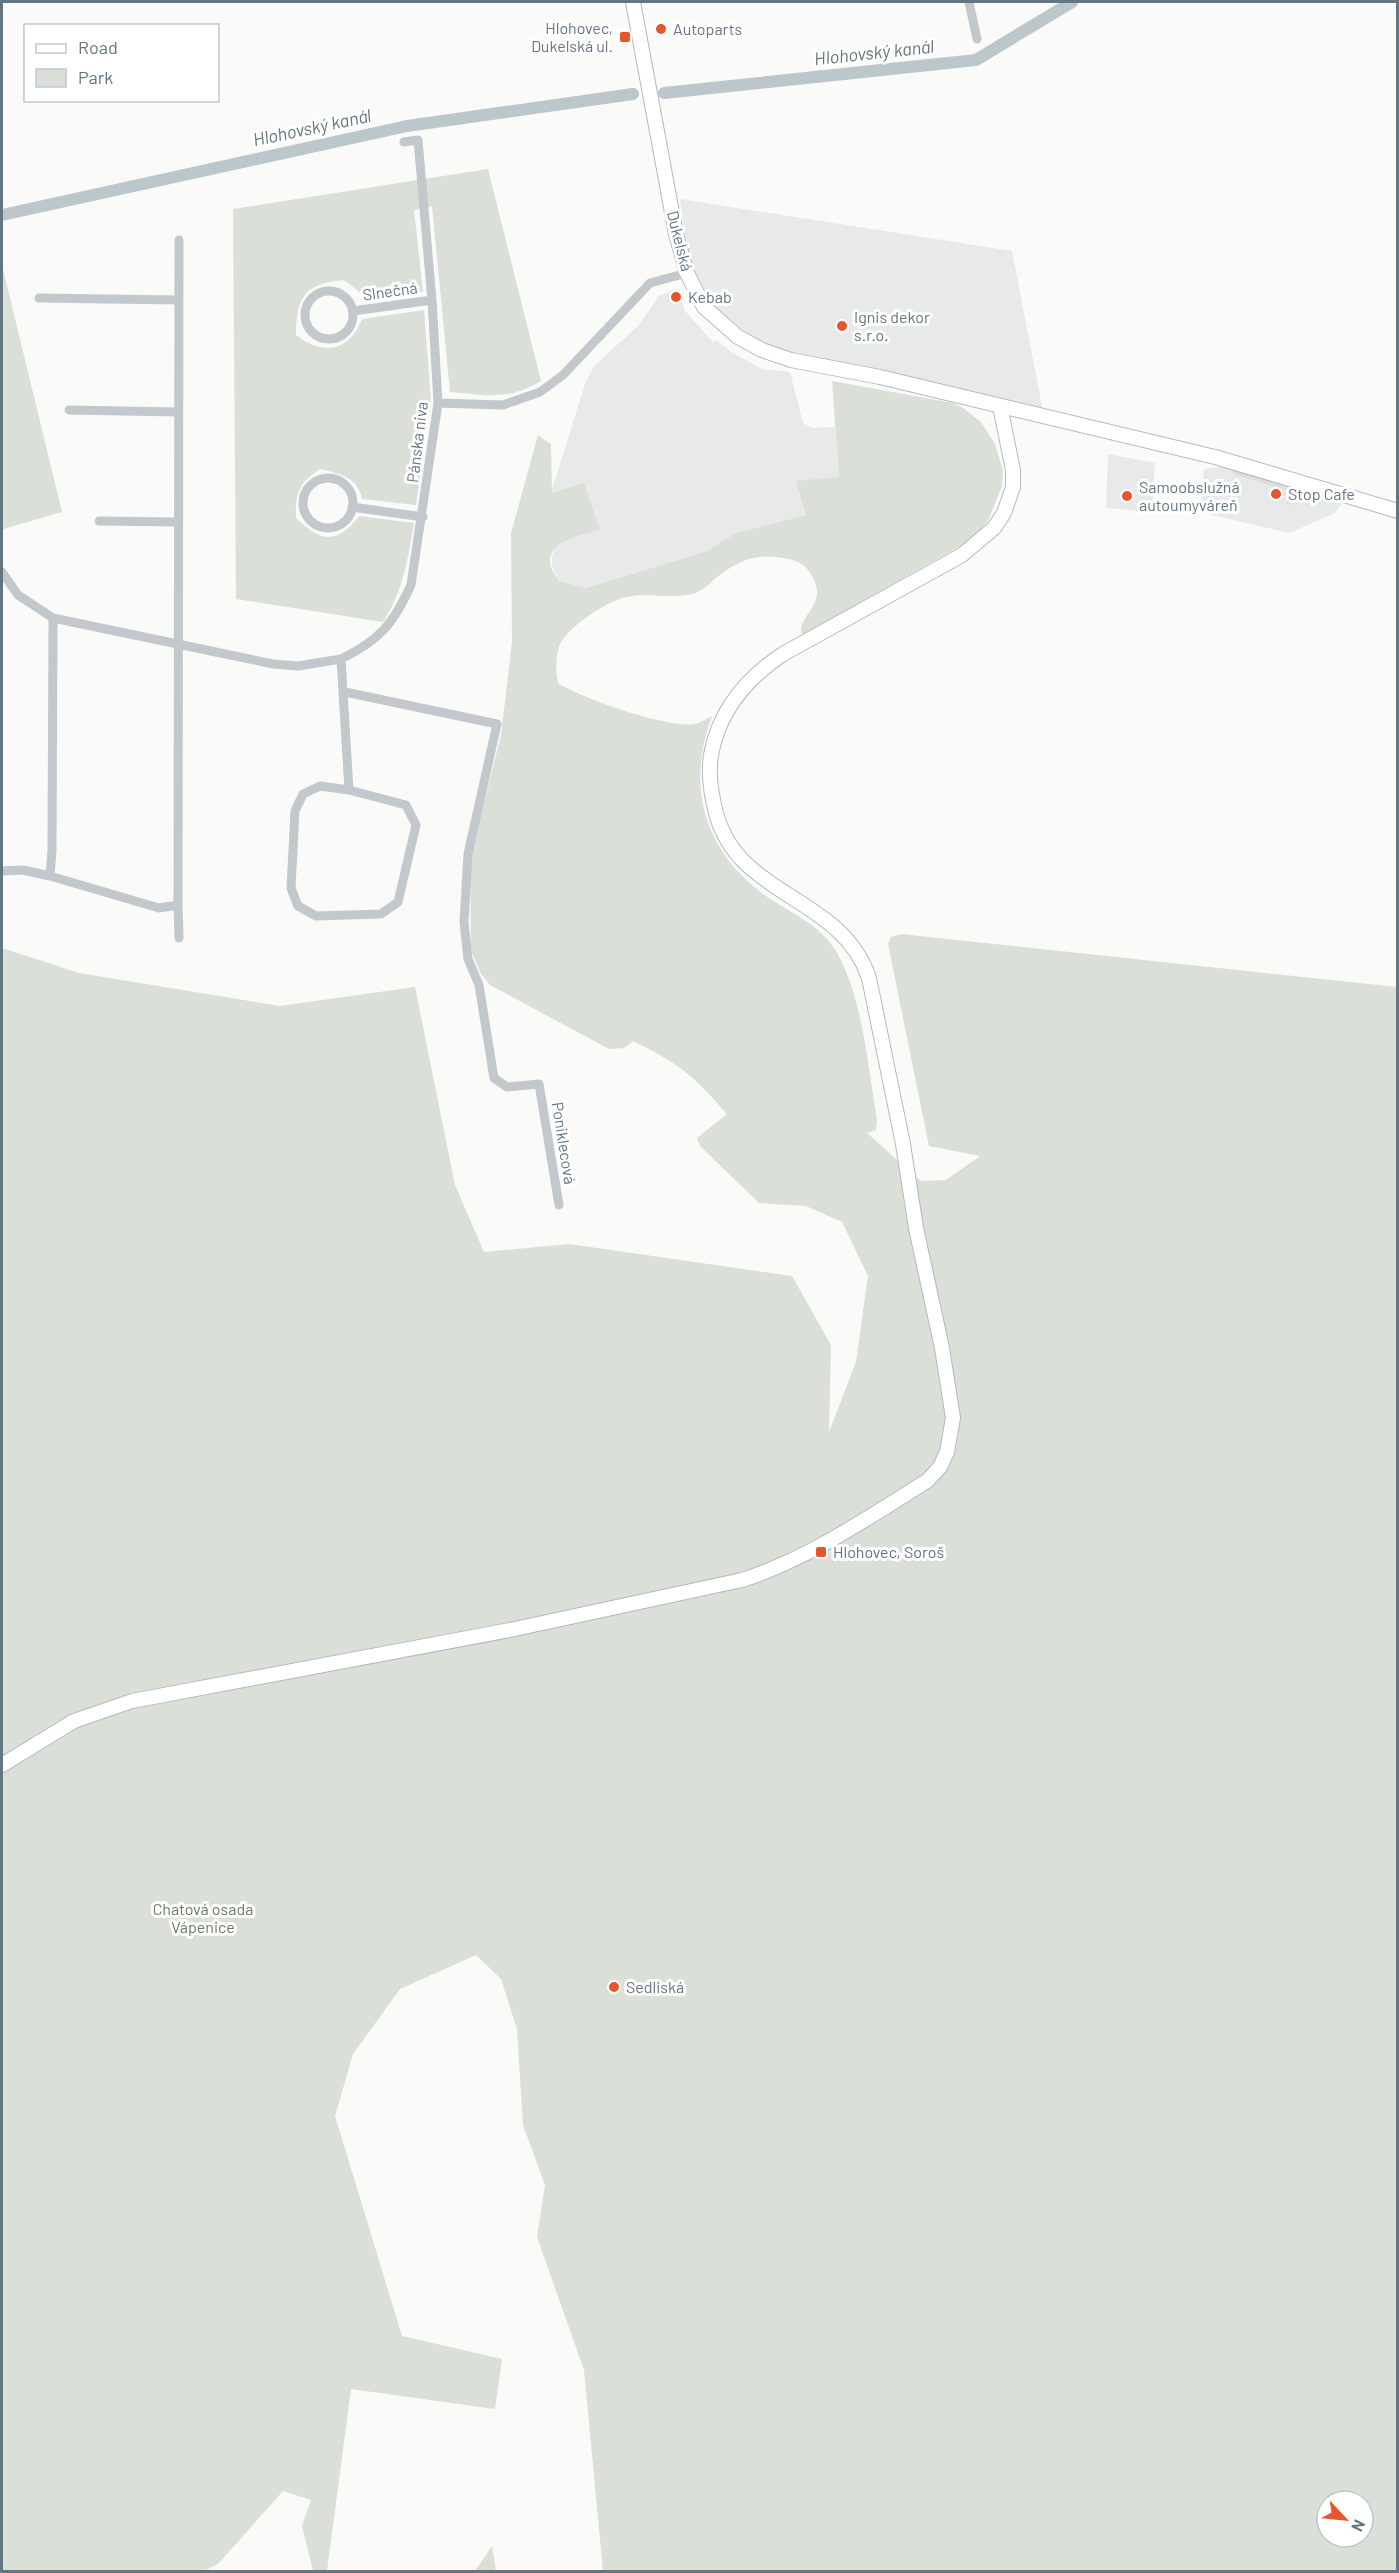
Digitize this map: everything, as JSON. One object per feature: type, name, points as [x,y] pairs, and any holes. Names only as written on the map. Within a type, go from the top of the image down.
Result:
[{"type":"main road","name":"Dukelská","points":[[633,2],[676,234],[687,273],[696,295],[709,313],[738,337],[762,350],[791,360],[880,377],[1215,458],[1398,511]]},
{"type":"main road","points":[[2,1765],[74,1721],[132,1701],[510,1630],[742,1580],[770,1570],[812,1550],[927,1481],[940,1467],[953,1430],[949,1385],[916,1228],[903,1144],[869,978],[859,954],[835,926],[819,913],[763,879],[730,848],[714,806],[710,767],[720,724],[738,693],[756,674],[783,654],[962,555],[999,522],[1010,499],[1013,476],[1000,406]]},
{"type":"street","points":[[969,2],[977,39]]},
{"type":"street","name":"Pánska niva","points":[[53,618],[177,646],[289,666],[341,659],[364,648],[383,633],[399,612],[411,585],[423,517],[438,403],[432,300],[418,140],[404,142]]},
{"type":"street","points":[[179,240],[177,522],[177,904],[179,938]]},
{"type":"street","points":[[438,403],[503,405],[540,392],[563,375],[650,283],[687,273]]},
{"type":"street","name":"Slnečná","points":[[326,291],[340,293],[351,304],[353,311],[349,327],[337,337],[321,337],[314,333],[306,319],[308,304],[318,293],[326,291]]},
{"type":"street","points":[[39,298],[178,300]]},
{"type":"street","name":"Slnečná","points":[[353,311],[432,300]]},
{"type":"street","points":[[69,410],[178,412]]},
{"type":"street","points":[[328,478],[337,480],[349,491],[352,507],[345,521],[338,525],[323,527],[315,525],[305,513],[303,498],[312,483],[328,478]]},
{"type":"street","points":[[352,507],[423,517]]},
{"type":"street","points":[[99,521],[177,522]]},
{"type":"street","points":[[2,572],[18,595],[53,618],[50,876]]},
{"type":"street","points":[[341,659],[345,692],[349,790]]},
{"type":"street","name":"Poniklecová","points":[[345,692],[497,724],[465,878],[464,922],[467,950],[478,985],[494,1078],[507,1087],[539,1084],[559,1205]]},
{"type":"street","points":[[320,786],[349,790],[406,805],[416,825],[398,902],[381,914],[316,916],[298,906],[291,888],[295,811],[303,794],[320,786]]},
{"type":"street","points":[[2,870],[23,870],[50,876],[159,908],[177,904]]},
{"type":"shaded area","points":[[680,199],[1012,251],[1043,411],[761,345],[712,304],[689,267]]},
{"type":"shaded area","points":[[677,289],[685,311],[713,342],[716,340],[733,353],[762,369],[790,372],[803,423],[812,428],[835,427],[839,477],[806,515],[736,533],[707,551],[585,588],[560,581],[552,567],[552,556],[556,546],[566,538],[581,534],[551,493],[586,381],[595,365],[638,326],[659,296]]},
{"type":"shaded area","points":[[1108,454],[1155,463],[1152,512],[1106,508]]},
{"type":"shaded area","points":[[1231,466],[1319,490],[1343,502],[1335,513],[1289,533],[1200,512],[1204,469]]},
{"type":"green space","points":[[488,169],[541,381],[518,392],[507,394],[450,392],[432,206],[414,210],[423,292],[362,294],[344,280],[331,282],[320,285],[305,294],[296,322],[296,335],[306,342],[325,348],[343,344],[357,330],[362,319],[424,310],[431,401],[416,505],[362,499],[357,486],[352,481],[320,469],[303,484],[296,502],[296,518],[321,536],[336,536],[359,516],[414,523],[407,562],[390,610],[383,622],[236,599],[233,209]]},
{"type":"green space","points":[[2,265],[62,512],[3,529],[2,524]]},
{"type":"green space","name":"Chatová osada Vápenice","points":[[832,381],[953,403],[963,408],[981,422],[995,444],[1003,471],[1002,486],[988,521],[971,540],[804,634],[801,633],[802,626],[816,598],[815,581],[806,567],[800,563],[774,557],[757,557],[733,566],[695,593],[678,596],[627,597],[588,616],[569,632],[559,647],[556,661],[558,683],[625,711],[666,722],[697,723],[712,716],[704,742],[701,791],[705,814],[714,836],[726,857],[743,876],[763,894],[813,926],[837,953],[853,991],[867,1056],[877,1120],[876,1130],[867,1133],[921,1181],[946,1180],[980,1156],[929,1146],[888,944],[891,937],[901,934],[1397,987],[1397,2571],[603,2571],[584,2370],[537,2237],[545,2185],[523,2125],[517,2029],[501,1979],[476,1955],[400,1989],[353,2054],[335,2116],[402,2336],[502,2359],[495,2409],[351,2389],[327,2571],[313,2571],[302,2526],[311,2500],[283,2491],[218,2564],[203,2571],[2,2571],[2,948],[79,973],[280,1006],[415,987],[455,1185],[484,1252],[569,1244],[792,1276],[831,1345],[829,1432],[856,1362],[868,1276],[842,1222],[806,1206],[759,1203],[700,1146],[697,1138],[727,1114],[695,1080],[663,1057],[633,1041],[624,1048],[609,1049],[490,985],[481,974],[471,951],[470,860],[501,735],[512,642],[511,533],[538,435],[551,444],[552,493],[584,483],[600,530],[568,539],[553,551],[550,559],[552,569],[560,581],[585,588],[707,551],[736,533],[806,515],[796,481],[839,477]]},
{"type":"green space","points":[[1230,468],[1320,492],[1316,501],[1312,501],[1314,494],[1294,498],[1292,505],[1286,504],[1289,491],[1234,474]]},
{"type":"green space","points":[[492,2546],[496,2571],[475,2571]]},
{"type":"waterway","name":"Hlohovský kanál","points":[[664,93],[976,60],[1072,2]]},
{"type":"waterway","name":"Hlohovský kanál","points":[[2,215],[407,126],[633,94]]},
{"type":"place","name":"Autoparts","points":[[661,29]]},
{"type":"place","name":"Hlohovec, Dukelská ul.","points":[[625,37]]},
{"type":"place","name":"Kebab","points":[[676,297]]},
{"type":"place","name":"Ignis dekor s.r.o.","points":[[842,326]]},
{"type":"place","name":"Stop Cafe","points":[[1276,494]]},
{"type":"place","name":"Samoobslužná autoumyváreň","points":[[1127,496]]},
{"type":"place","name":"Hlohovec, Soroš","points":[[821,1552]]},
{"type":"place","name":"Sedliská","points":[[614,1987]]}]
